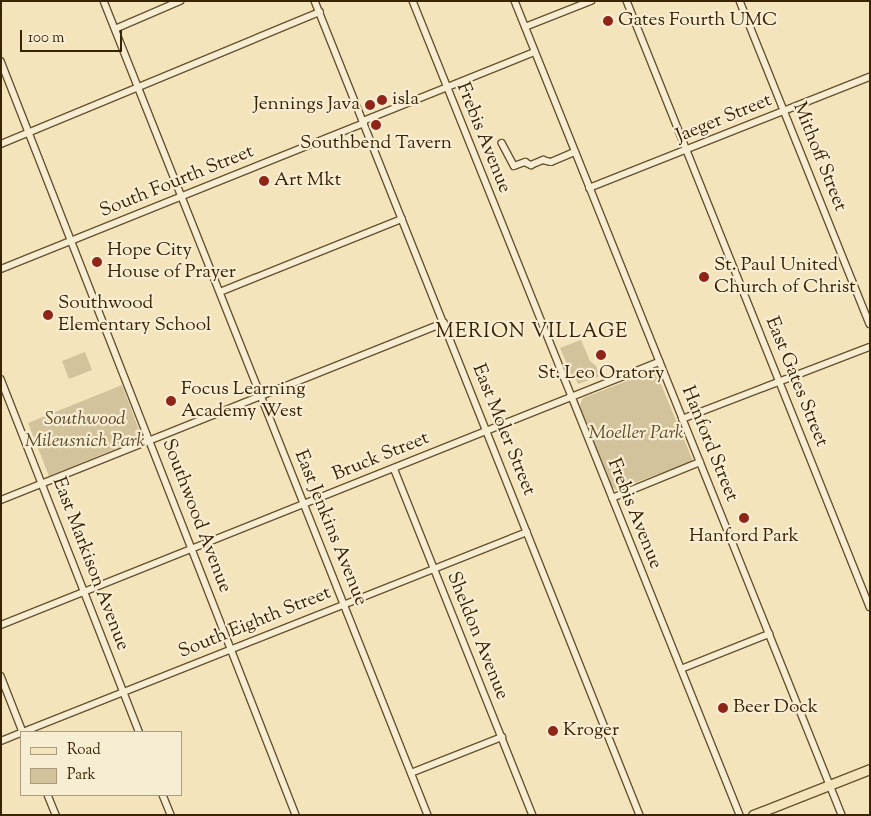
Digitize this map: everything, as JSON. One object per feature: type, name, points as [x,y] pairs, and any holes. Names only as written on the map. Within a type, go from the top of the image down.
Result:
[{"type":"main road","points":[[753,815],[870,769]]},
{"type":"street","name":"East Jenkins Avenue","points":[[104,1],[428,815]]},
{"type":"street","points":[[115,29],[180,1]]},
{"type":"street","name":"East Moler Street","points":[[316,1],[640,815]]},
{"type":"street","name":"Frebis Avenue","points":[[413,1],[740,815]]},
{"type":"street","name":"Hanford Street","points":[[515,1],[842,815]]},
{"type":"street","points":[[525,27],[591,1]]},
{"type":"street","name":"East Gates Street","points":[[627,1],[870,607]]},
{"type":"street","name":"Mithoff Street","points":[[740,1],[870,324]]},
{"type":"street","points":[[1,144],[139,89],[320,12]]},
{"type":"street","name":"South Fourth Street","points":[[1,269],[535,52]]},
{"type":"street","name":"Southwood Avenue","points":[[1,61],[296,815]]},
{"type":"street","name":"Jaeger Street","points":[[589,188],[870,77]]},
{"type":"street","points":[[502,143],[514,166],[525,162],[531,165],[544,160],[551,162],[575,152]]},
{"type":"street","points":[[220,292],[402,219]]},
{"type":"street","points":[[1,500],[444,323]]},
{"type":"street","points":[[682,419],[870,346]]},
{"type":"street","name":"Bruck Street","points":[[1,624],[659,362]]},
{"type":"street","name":"East Markison Avenue","points":[[1,379],[139,731]]},
{"type":"street","points":[[612,498],[700,462]]},
{"type":"street","name":"Sheldon Avenue","points":[[394,468],[533,815]]},
{"type":"street","name":"South Eighth Street","points":[[26,731],[527,532]]},
{"type":"street","points":[[681,669],[769,634]]},
{"type":"street","points":[[1,676],[23,731]]},
{"type":"street","name":"South Eighth Street","points":[[1,741],[20,733]]},
{"type":"street","points":[[411,773],[502,738]]},
{"type":"street","points":[[48,796],[56,815]]},
{"type":"street","points":[[163,796],[171,815]]},
{"type":"green space","points":[[581,340],[590,361],[596,366],[600,376],[578,384],[574,375],[572,376],[560,348]]},
{"type":"green space","points":[[85,352],[92,370],[69,379],[62,361]]},
{"type":"green space","name":"Moeller Park","points":[[655,370],[693,461],[616,490],[611,486],[580,407],[581,402],[583,398]]},
{"type":"green space","name":"Southwood Mileusnich Park","points":[[122,385],[142,438],[49,476],[28,423]]},
{"type":"place","name":"Gates Fourth UMC","points":[[608,21]]},
{"type":"place","name":"isla","points":[[382,100]]},
{"type":"place","name":"Jennings Java","points":[[370,105]]},
{"type":"place","name":"Southbend Tavern","points":[[376,125]]},
{"type":"place","name":"Art Mkt","points":[[264,181]]},
{"type":"place","name":"Hope City House of Prayer","points":[[97,262]]},
{"type":"place","name":"St. Paul United Church of Christ","points":[[704,277]]},
{"type":"place","name":"Southwood Elementary School","points":[[48,315]]},
{"type":"place","name":"St. Leo Oratory","points":[[601,355]]},
{"type":"place","name":"Focus Learning Academy West","points":[[171,401]]},
{"type":"place","name":"Hanford Park","points":[[744,518]]},
{"type":"place","name":"Beer Dock","points":[[723,708]]},
{"type":"place","name":"Kroger","points":[[553,731]]},
{"type":"district","name":"MERION VILLAGE","points":[[532,332]]}]
